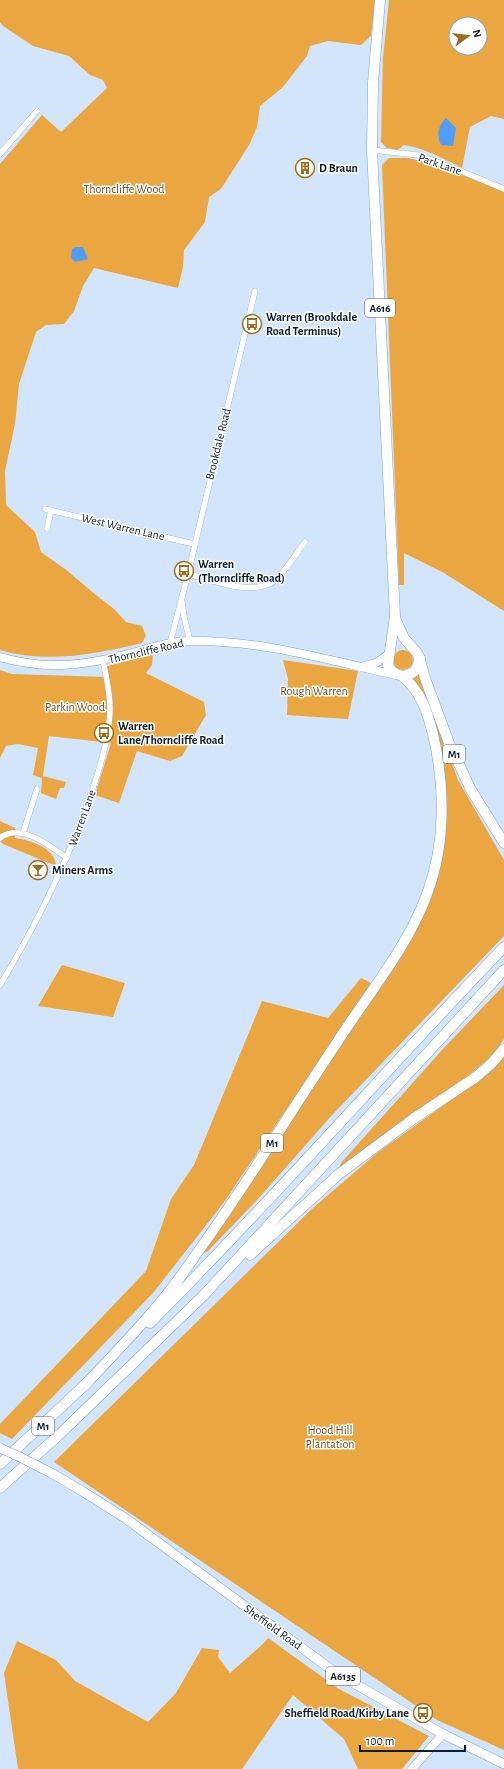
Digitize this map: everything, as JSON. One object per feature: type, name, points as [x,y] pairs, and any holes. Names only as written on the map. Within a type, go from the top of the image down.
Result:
[{"type":"highway","name":"A616","points":[[380,0],[373,83],[372,150],[395,616],[388,665],[391,671],[399,676]]},
{"type":"highway","name":"A616","points":[[395,616],[401,633],[415,649],[420,658]]},
{"type":"highway","points":[[389,653],[398,645],[410,645]]},
{"type":"highway","points":[[399,676],[408,676],[416,670],[420,658]]},
{"type":"highway","name":"M1","points":[[420,658],[426,681],[454,754],[471,790],[504,843]]},
{"type":"highway","name":"M1","points":[[84,1386],[169,1293],[232,1205],[337,1042],[401,947],[426,896],[435,867],[440,842],[442,809],[441,785],[435,744],[425,706],[414,687],[399,676]]},
{"type":"highway","name":"M1","points":[[0,1464],[152,1322],[252,1220],[439,1015],[504,947]]},
{"type":"highway","name":"M1","points":[[203,1296],[504,970]]},
{"type":"highway","name":"M1","points":[[0,1488],[72,1422],[203,1296],[339,1174],[413,1118],[476,1077],[504,1050]]},
{"type":"main road","name":"Sheffield Road","points":[[0,1448],[20,1456],[53,1474],[125,1518],[336,1673],[443,1734],[504,1764]]},
{"type":"street","points":[[0,154],[37,111]]},
{"type":"street","name":"Park Lane","points":[[372,150],[418,155],[504,189]]},
{"type":"street","name":"Brookdale Road","points":[[170,643],[188,574],[255,291]]},
{"type":"street","name":"West Warren Lane","points":[[44,509],[194,544]]},
{"type":"street","points":[[47,529],[51,510]]},
{"type":"street","points":[[188,574],[251,589],[259,588],[275,580],[305,542]]},
{"type":"street","name":"Brookdale Road","points":[[182,597],[184,617],[190,641]]},
{"type":"street","name":"Thorncliffe Road","points":[[0,657],[27,663],[57,666],[83,664],[170,643],[190,641],[243,644],[364,666],[399,676]]},
{"type":"street","points":[[364,666],[376,663],[389,653]]},
{"type":"street","name":"Warren Lane","points":[[0,985],[22,949],[67,858],[92,792],[106,741],[110,709],[109,691],[103,660]]},
{"type":"street","points":[[23,833],[38,789]]},
{"type":"street","points":[[0,838],[10,832],[23,833],[44,843],[67,858]]},
{"type":"street","points":[[412,1769],[443,1734]]},
{"type":"green space","name":"Thorncliffe Wood","points":[[0,0],[375,0],[371,36],[361,45],[328,41],[310,46],[307,56],[283,87],[260,106],[257,127],[249,145],[221,189],[209,197],[205,222],[184,250],[183,267],[178,288],[94,268],[83,286],[74,311],[64,324],[46,325],[36,332],[19,384],[15,424],[5,471],[6,505],[35,532],[41,552],[65,569],[114,609],[126,622],[142,626],[146,636],[142,643],[89,654],[53,657],[18,654],[0,650],[0,164],[42,115],[61,132],[107,88],[103,80],[90,75],[69,56],[33,46],[3,26],[0,22]]},
{"type":"green space","points":[[389,0],[504,0],[504,119],[491,116],[470,127],[462,168],[434,154],[411,146],[404,145],[398,150],[387,148],[381,142],[383,58]]},
{"type":"green space","points":[[389,158],[408,158],[441,166],[504,192],[504,611],[444,573],[404,553],[404,585],[399,585],[382,165]]},
{"type":"green space","points":[[403,650],[410,653],[413,660],[410,667],[403,670],[396,667],[393,660],[396,653]]},
{"type":"green space","name":"Parkin Wood","points":[[153,654],[152,665],[146,673],[204,702],[206,715],[182,756],[170,761],[137,751],[119,803],[95,795],[111,743],[49,736],[43,776],[66,782],[64,788],[60,788],[56,799],[41,793],[42,778],[33,775],[38,748],[18,744],[6,746],[0,758],[0,670],[12,674],[106,677],[104,667]]},
{"type":"green space","name":"Rough Warren","points":[[283,660],[358,671],[348,719],[287,715],[288,679]]},
{"type":"green space","points":[[419,674],[458,780],[504,860],[504,936],[332,1115],[258,1199],[207,1252],[202,1253],[289,1120],[408,944],[446,816],[445,778],[441,751],[426,700],[420,688],[413,679]]},
{"type":"green space","points":[[0,821],[15,828],[15,838],[35,843],[52,854],[56,866],[3,844],[0,841]]},
{"type":"green space","points":[[62,965],[125,983],[113,1017],[38,1006]]},
{"type":"green space","points":[[361,978],[371,983],[225,1201],[153,1293],[12,1439],[0,1433],[0,1424],[146,1271],[171,1199],[194,1165],[262,1001],[328,1018]]},
{"type":"green space","points":[[504,985],[504,1039],[494,1054],[461,1082],[343,1167],[340,1166],[341,1163],[443,1049]]},
{"type":"green space","name":"Hood Hill Plantation","points":[[504,1057],[504,1750],[437,1720],[54,1462],[313,1208],[377,1153],[480,1079]]},
{"type":"green space","points":[[268,1638],[339,1689],[429,1736],[402,1769],[358,1769],[344,1739],[293,1695],[242,1769],[18,1769],[4,1673],[17,1641],[56,1660],[75,1681],[148,1722],[176,1693],[202,1648],[219,1650],[218,1657],[230,1673]]},
{"type":"water","points":[[446,118],[456,128],[453,146],[441,145],[438,134],[441,124]]},
{"type":"water","points":[[76,247],[83,247],[88,259],[75,262],[71,258],[72,249]]},
{"type":"place","name":"D Braun","points":[[305,168]]},
{"type":"place","name":"Warren (Brookdale Road Terminus)","points":[[252,324]]},
{"type":"place","name":"Warren (Thorncliffe Road)","points":[[184,571]]},
{"type":"place","name":"Warren Lane/Thorncliffe Road","points":[[104,733]]},
{"type":"place","name":"Miners Arms","points":[[38,870]]},
{"type":"place","name":"Sheffield Road/Kirby Lane","points":[[423,1713]]}]
